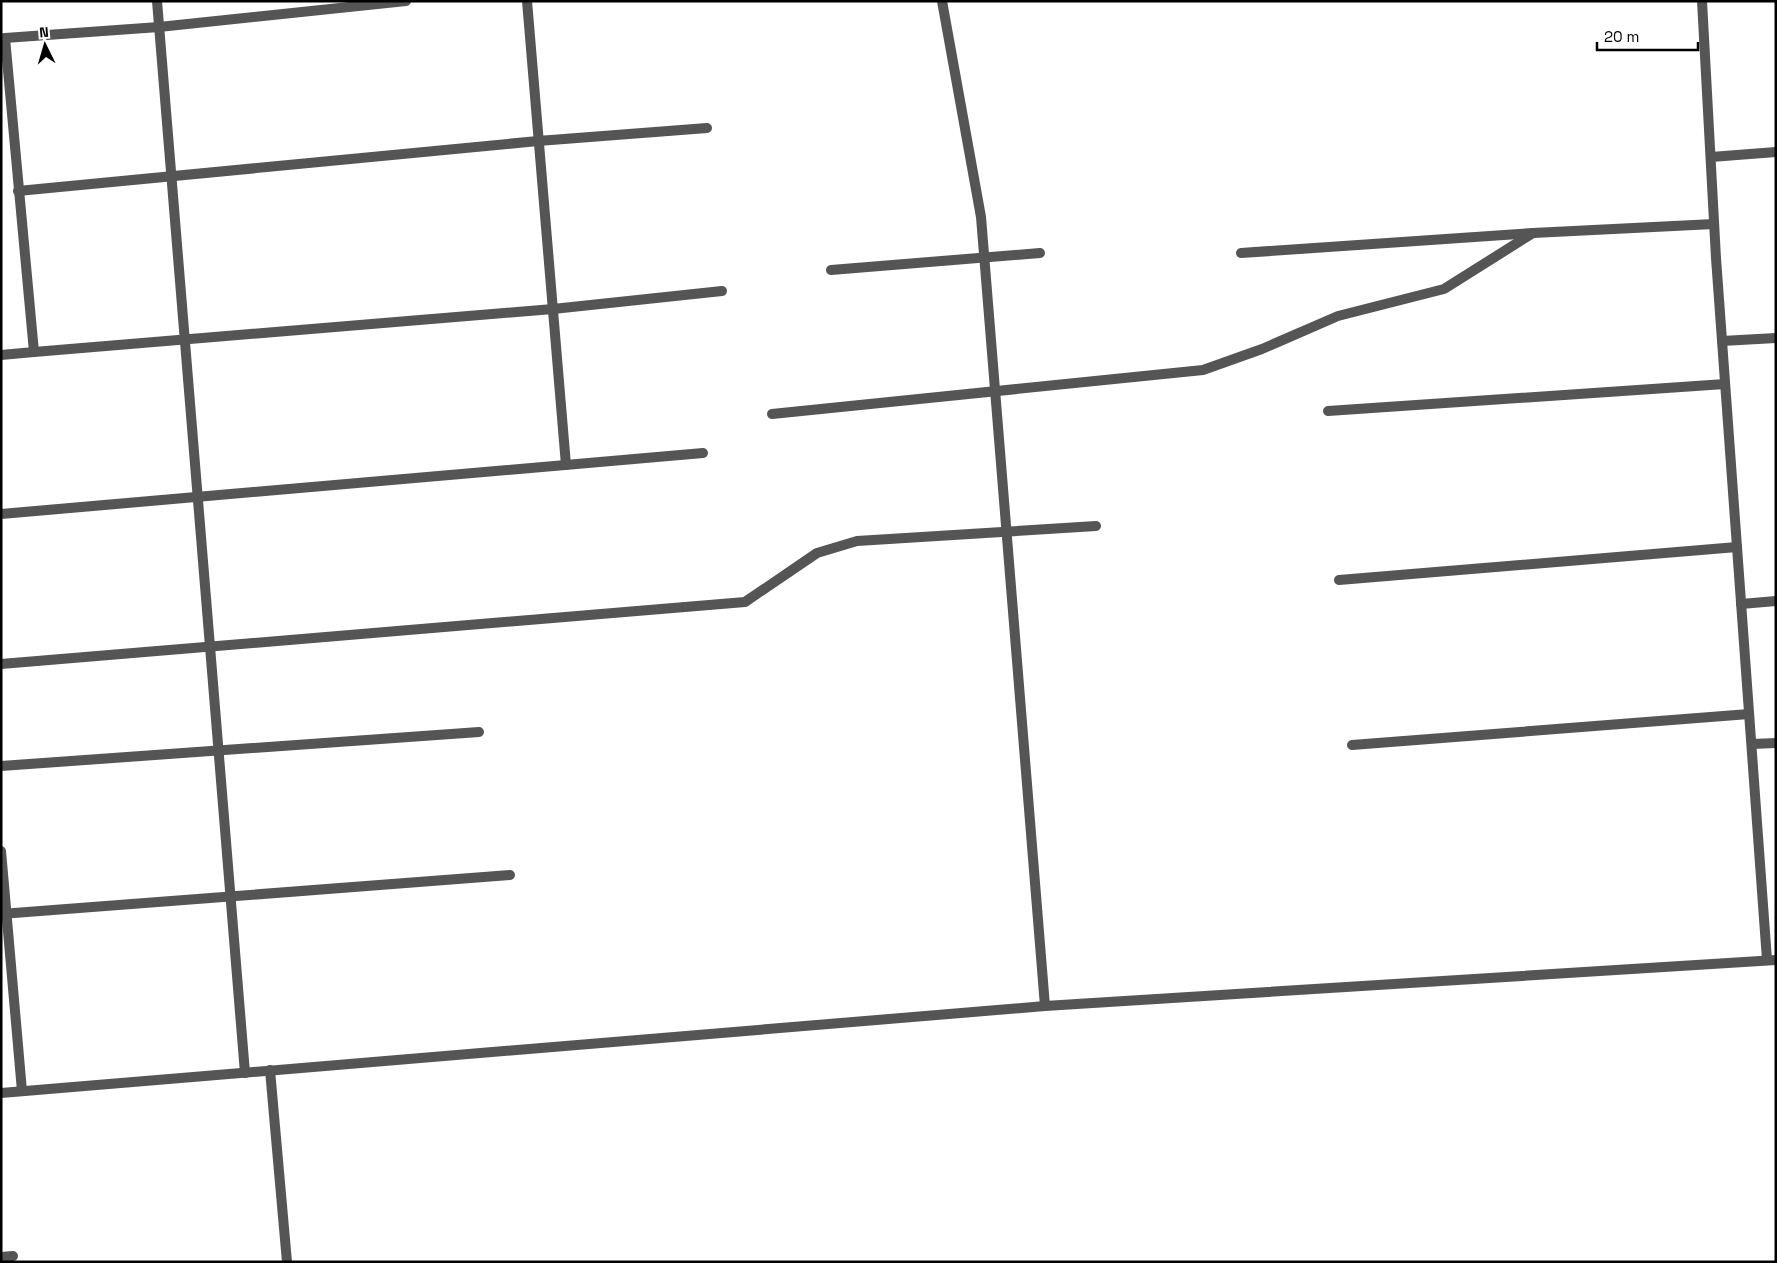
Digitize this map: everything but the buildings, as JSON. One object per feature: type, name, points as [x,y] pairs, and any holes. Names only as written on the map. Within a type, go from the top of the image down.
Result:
[{"type":"street","points":[[156,1],[244,1073]]},
{"type":"street","points":[[34,352],[3,39],[159,27],[406,1]]},
{"type":"street","points":[[527,1],[566,465]]},
{"type":"street","points":[[942,1],[980,217],[1045,1006]]},
{"type":"street","points":[[1,1093],[1045,1006],[1772,960],[1749,714],[1714,224],[1702,1]]},
{"type":"street","points":[[18,191],[538,141],[707,128]]},
{"type":"street","points":[[1711,157],[1776,152]]},
{"type":"street","points":[[1242,253],[1714,224]]},
{"type":"street","points":[[772,414],[1203,370],[1262,349],[1338,316],[1444,289],[1533,234]]},
{"type":"street","points":[[831,270],[1040,253]]},
{"type":"street","points":[[1,355],[185,341],[722,292]]},
{"type":"street","points":[[1722,341],[1776,338]]},
{"type":"street","points":[[1328,412],[1725,384]]},
{"type":"street","points":[[1,514],[703,453]]},
{"type":"street","points":[[1,664],[745,602],[817,554],[857,542],[1096,526]]},
{"type":"street","points":[[1339,580],[1737,547]]},
{"type":"street","points":[[1741,604],[1776,601]]},
{"type":"street","points":[[1352,745],[1749,714]]},
{"type":"street","points":[[1,766],[479,732]]},
{"type":"street","points":[[1752,744],[1776,743]]},
{"type":"street","points":[[1,851],[4,914],[22,1092]]},
{"type":"street","points":[[4,914],[510,875]]},
{"type":"street","points":[[270,1070],[287,1262]]},
{"type":"street","points":[[1,1257],[13,1256]]}]
